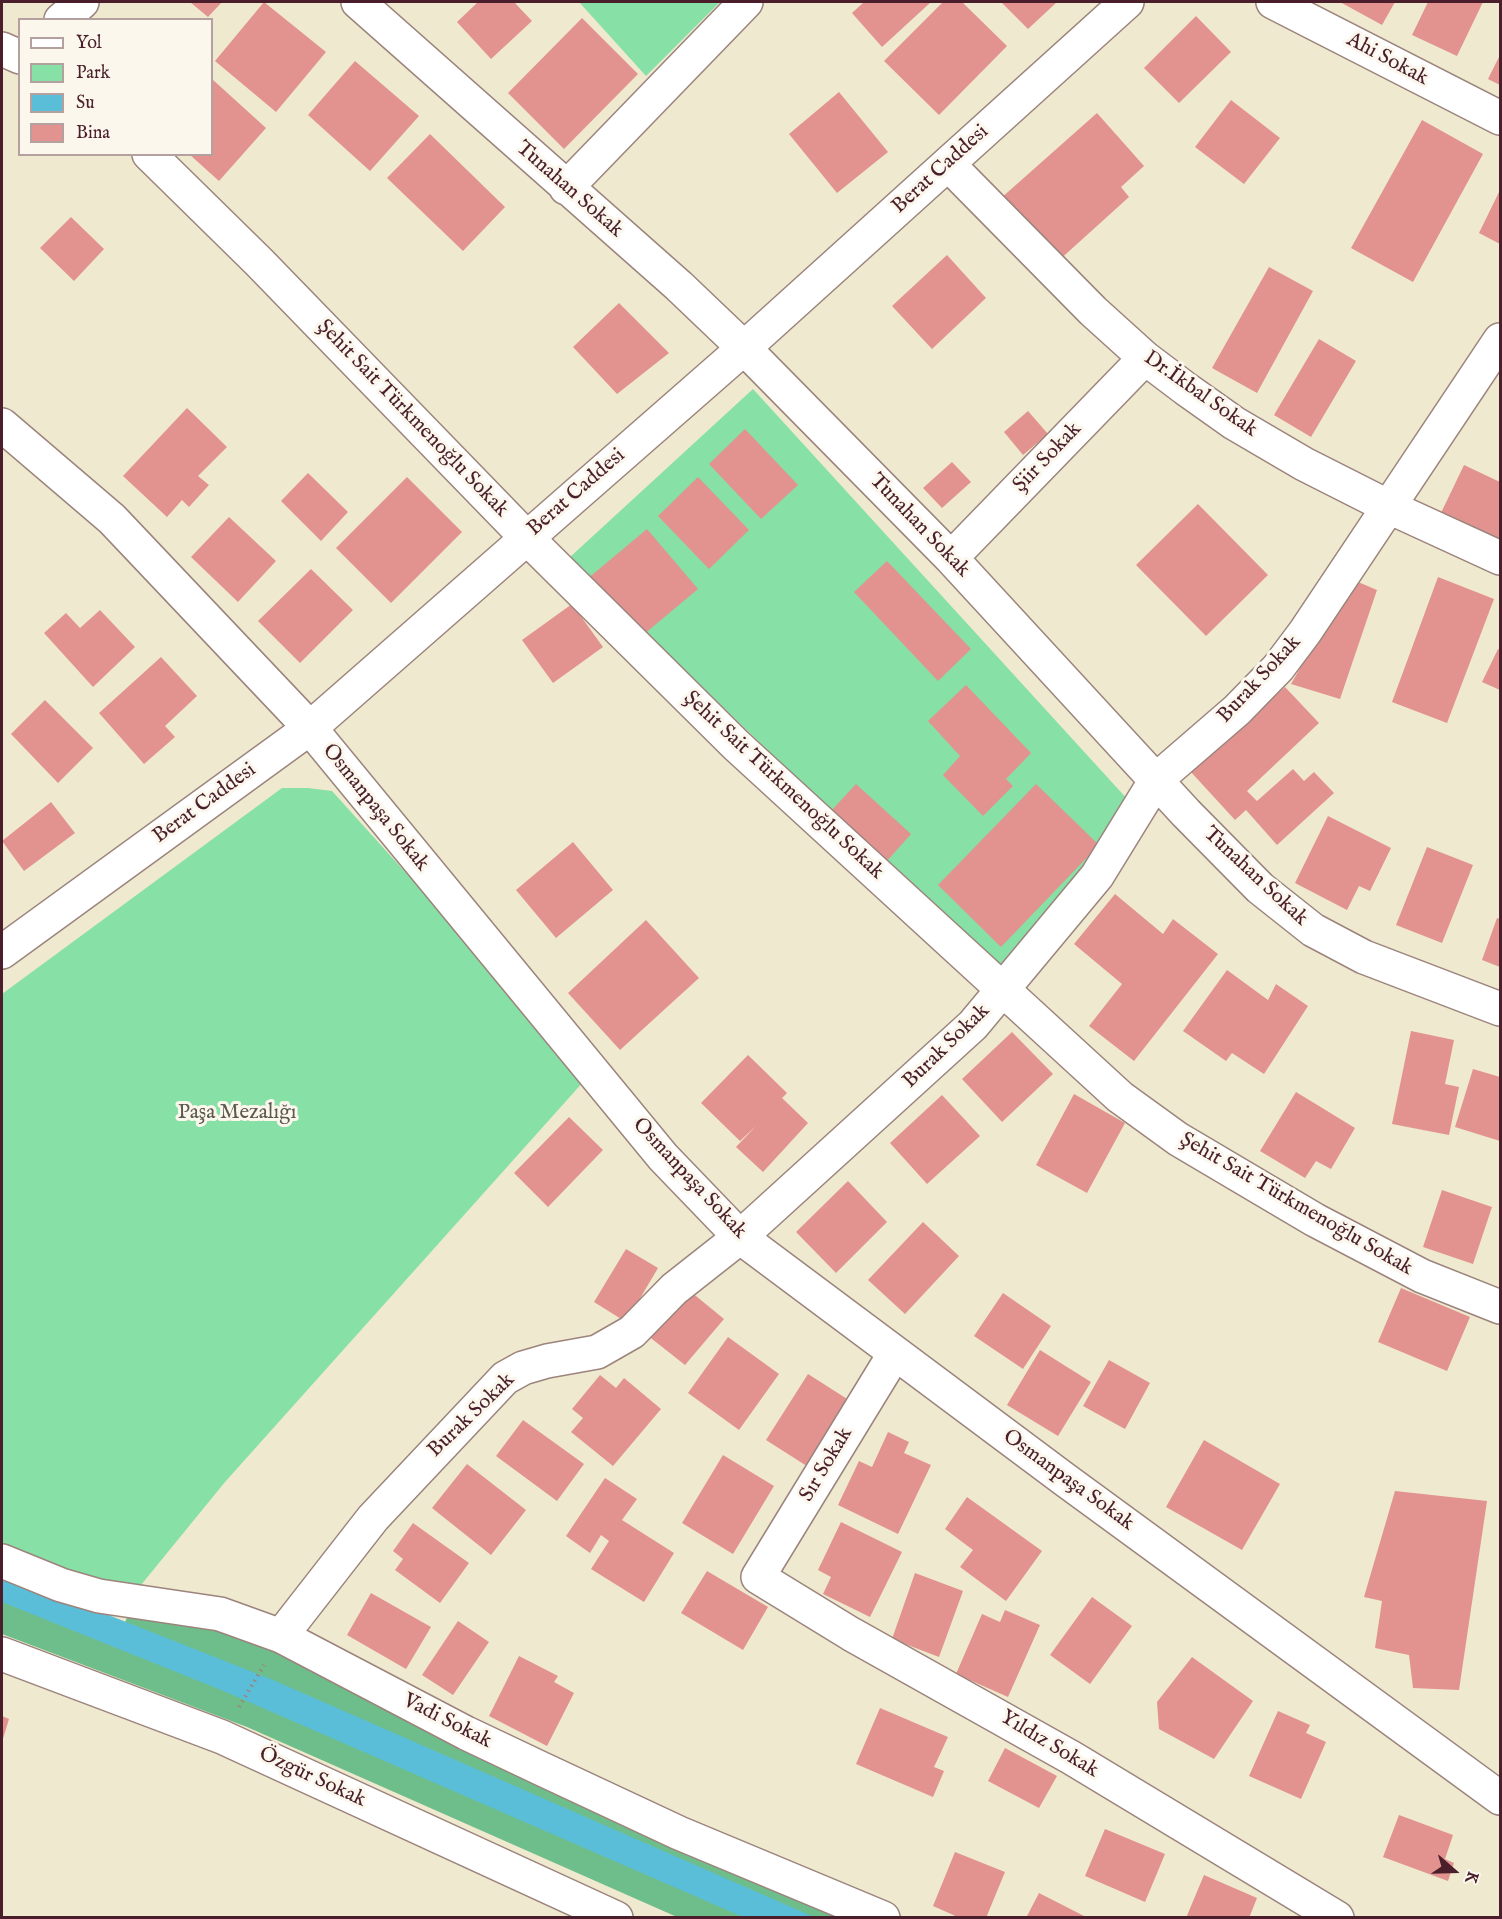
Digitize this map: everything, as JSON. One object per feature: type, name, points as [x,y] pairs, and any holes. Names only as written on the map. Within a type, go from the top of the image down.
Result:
[{"type":"street","points":[[63,18],[82,2]]},
{"type":"street","name":"Tunahan Sokak","points":[[358,2],[679,286],[744,348],[951,558],[1156,780],[1260,888],[1313,930],[1386,968],[1500,1010]]},
{"type":"street","points":[[566,188],[746,2]]},
{"type":"street","name":"Berat Caddesi","points":[[2,951],[310,728],[744,348],[1126,2]]},
{"type":"street","name":"Ahi Sokak","points":[[1273,2],[1500,118]]},
{"type":"street","points":[[2,42],[18,39]]},
{"type":"street","points":[[2,49],[18,56]]},
{"type":"street","name":"Şehit Sait Türkmenoğlu Sokak","points":[[151,156],[259,262],[526,537],[736,745],[1120,1097],[1178,1139],[1261,1190],[1412,1272],[1500,1307]]},
{"type":"street","name":"Dr.İkbal Sokak","points":[[948,164],[1093,311],[1145,358],[1234,423],[1304,464],[1389,507],[1500,558]]},
{"type":"street","name":"Burak Sokak","points":[[281,1636],[373,1518],[505,1378],[523,1368],[597,1352],[615,1344],[632,1332],[674,1289],[740,1237],[973,1025],[1097,876],[1156,780],[1237,710],[1278,668],[1389,507],[1500,339]]},
{"type":"street","name":"Şiir Sokak","points":[[951,558],[1145,358]]},
{"type":"street","name":"Osmanpaşa Sokak","points":[[2,425],[112,519],[310,728],[663,1156],[740,1237],[1500,1798]]},
{"type":"street","name":"Sır Sokak","points":[[758,1577],[895,1353]]},
{"type":"street","name":"Vadi Sokak","points":[[2,1561],[61,1585],[99,1596],[220,1614],[281,1636],[466,1733],[679,1833],[883,1917]]},
{"type":"street","name":"Yıldız Sokak","points":[[758,1577],[851,1634],[1072,1758],[1337,1917]]},
{"type":"street","name":"Özgür Sokak","points":[[2,1654],[222,1737],[563,1906],[616,1917]]},
{"type":"path","points":[[222,1737],[281,1636]]},
{"type":"green space","points":[[579,2],[720,2],[646,76]]},
{"type":"green space","points":[[753,389],[1129,801],[1085,874],[1003,978],[569,558]]},
{"type":"green space","name":"Paşa Mezalığı","points":[[282,788],[332,791],[500,977],[584,1081],[225,1482],[132,1596],[2,1543],[2,994]]},
{"type":"green space","points":[[2,1601],[115,1645],[133,1604],[245,1635],[856,1917],[677,1917],[247,1727],[2,1634]]},
{"type":"water","points":[[2,1573],[273,1680],[814,1917],[743,1917],[226,1692],[2,1602]]},
{"type":"building","points":[[190,2],[222,2],[208,17]]},
{"type":"building","points":[[264,2],[326,52],[276,112],[215,61]]},
{"type":"building","points":[[478,2],[514,2],[532,21],[491,59],[457,22]]},
{"type":"building","points":[[864,2],[931,2],[882,47],[852,13]]},
{"type":"building","points":[[943,2],[962,2],[1007,46],[939,115],[884,61]]},
{"type":"building","points":[[1001,2],[1057,2],[1028,29]]},
{"type":"building","points":[[1340,2],[1395,2],[1382,25]]},
{"type":"building","points":[[1428,2],[1483,2],[1457,56],[1412,35]]},
{"type":"building","points":[[1196,16],[1231,52],[1179,103],[1144,68]]},
{"type":"building","points":[[582,18],[638,74],[564,149],[508,93]]},
{"type":"building","points":[[1500,55],[1500,85],[1488,79]]},
{"type":"building","points":[[355,61],[419,116],[370,171],[308,115]]},
{"type":"building","points":[[213,80],[266,128],[219,181],[191,156],[213,156]]},
{"type":"building","points":[[839,92],[888,152],[837,193],[789,134]]},
{"type":"building","points":[[1231,100],[1280,138],[1244,184],[1195,147]]},
{"type":"building","points":[[1097,113],[1144,166],[1121,187],[1129,197],[1056,263],[1000,199]]},
{"type":"building","points":[[1422,120],[1483,154],[1413,282],[1351,248]]},
{"type":"building","points":[[430,134],[505,207],[463,251],[387,178]]},
{"type":"building","points":[[1500,190],[1500,244],[1479,233]]},
{"type":"building","points":[[71,217],[104,249],[74,281],[40,248]]},
{"type":"building","points":[[947,255],[986,298],[932,349],[892,306]]},
{"type":"building","points":[[1269,267],[1313,291],[1257,393],[1212,368]]},
{"type":"building","points":[[619,303],[669,353],[617,394],[573,347]]},
{"type":"building","points":[[1319,339],[1356,361],[1311,437],[1274,415]]},
{"type":"building","points":[[187,408],[227,447],[198,476],[209,485],[189,507],[182,500],[167,517],[123,476]]},
{"type":"building","points":[[1028,411],[1048,434],[1023,455],[1004,432]]},
{"type":"building","points":[[745,429],[798,485],[761,519],[709,464]]},
{"type":"building","points":[[952,462],[971,482],[942,508],[923,488]]},
{"type":"building","points":[[1464,465],[1500,482],[1500,544],[1440,515]]},
{"type":"building","points":[[308,473],[348,512],[321,541],[281,501]]},
{"type":"building","points":[[407,477],[462,532],[391,603],[336,548]]},
{"type":"building","points":[[698,477],[749,530],[709,569],[658,516]]},
{"type":"building","points":[[1198,504],[1268,575],[1206,636],[1136,565]]},
{"type":"building","points":[[229,517],[276,561],[238,602],[191,557]]},
{"type":"building","points":[[647,529],[698,589],[637,640],[586,580]]},
{"type":"building","points":[[887,561],[971,649],[938,681],[854,592]]},
{"type":"building","points":[[311,569],[353,610],[300,663],[258,621]]},
{"type":"building","points":[[1438,577],[1494,599],[1447,723],[1392,702]]},
{"type":"building","points":[[1351,579],[1377,590],[1340,699],[1291,684]]},
{"type":"building","points":[[572,604],[603,647],[553,683],[522,640]]},
{"type":"building","points":[[100,610],[135,647],[93,687],[44,633],[66,613],[80,628]]},
{"type":"building","points":[[1498,649],[1500,650],[1500,690],[1482,682]]},
{"type":"building","points":[[161,657],[197,696],[165,726],[175,737],[144,764],[99,713]]},
{"type":"building","points":[[966,685],[1031,753],[1006,779],[1013,786],[983,816],[943,775],[960,756],[928,721]]},
{"type":"building","points":[[1285,687],[1319,723],[1247,791],[1257,801],[1293,769],[1304,781],[1314,772],[1334,793],[1277,845],[1246,810],[1235,820],[1190,771]]},
{"type":"building","points":[[45,700],[93,748],[58,783],[11,734]]},
{"type":"building","points":[[856,784],[911,834],[886,862],[831,811]]},
{"type":"building","points":[[1036,784],[1099,845],[1001,947],[938,885]]},
{"type":"building","points":[[51,802],[75,833],[24,871],[2,841]]},
{"type":"building","points":[[1328,816],[1391,848],[1370,891],[1359,886],[1347,910],[1295,883]]},
{"type":"building","points":[[573,842],[613,890],[556,938],[516,890]]},
{"type":"building","points":[[1427,847],[1473,865],[1442,943],[1396,925]]},
{"type":"building","points":[[1115,894],[1163,934],[1173,919],[1218,954],[1134,1061],[1089,1026],[1122,984],[1074,944]]},
{"type":"building","points":[[1497,918],[1500,919],[1500,967],[1482,960]]},
{"type":"building","points":[[646,920],[699,978],[620,1050],[568,993]]},
{"type":"building","points":[[1227,970],[1268,1000],[1276,984],[1308,1006],[1264,1074],[1232,1053],[1226,1061],[1183,1031]]},
{"type":"building","points":[[1411,1031],[1454,1040],[1445,1084],[1459,1087],[1449,1135],[1392,1124]]},
{"type":"building","points":[[1012,1032],[1053,1074],[1002,1122],[962,1079]]},
{"type":"building","points":[[748,1055],[787,1093],[782,1098],[808,1123],[763,1172],[736,1147],[756,1126],[740,1141],[701,1103]]},
{"type":"building","points":[[1473,1069],[1500,1077],[1500,1141],[1455,1127]]},
{"type":"building","points":[[1296,1092],[1355,1128],[1331,1169],[1316,1161],[1305,1178],[1260,1151]]},
{"type":"building","points":[[1074,1094],[1125,1123],[1087,1193],[1036,1165]]},
{"type":"building","points":[[942,1095],[980,1136],[927,1184],[890,1143]]},
{"type":"building","points":[[569,1117],[603,1150],[548,1207],[514,1173]]},
{"type":"building","points":[[848,1181],[887,1222],[836,1273],[796,1232]]},
{"type":"building","points":[[1442,1190],[1492,1207],[1473,1264],[1423,1247]]},
{"type":"building","points":[[923,1222],[959,1256],[905,1314],[868,1280]]},
{"type":"building","points":[[626,1249],[658,1268],[626,1322],[594,1302]]},
{"type":"building","points":[[685,1287],[724,1319],[685,1365],[647,1335]]},
{"type":"building","points":[[1401,1288],[1470,1317],[1447,1371],[1378,1342]]},
{"type":"building","points":[[1003,1293],[1051,1326],[1023,1369],[974,1336]]},
{"type":"building","points":[[728,1337],[779,1374],[739,1430],[688,1393]]},
{"type":"building","points":[[1040,1350],[1091,1382],[1058,1436],[1007,1405]]},
{"type":"building","points":[[1109,1360],[1150,1383],[1125,1429],[1083,1406]]},
{"type":"building","points":[[808,1374],[855,1404],[813,1470],[766,1440]]},
{"type":"building","points":[[600,1375],[616,1388],[624,1378],[661,1409],[613,1466],[571,1432],[583,1418],[572,1409]]},
{"type":"building","points":[[523,1420],[584,1464],[557,1501],[496,1456]]},
{"type":"building","points":[[888,1432],[909,1442],[904,1453],[931,1465],[898,1534],[838,1505],[859,1461],[872,1467]]},
{"type":"building","points":[[1204,1440],[1280,1484],[1242,1550],[1166,1507]]},
{"type":"building","points":[[723,1455],[774,1486],[733,1554],[682,1523]]},
{"type":"building","points":[[467,1464],[526,1510],[491,1555],[432,1508]]},
{"type":"building","points":[[605,1478],[637,1499],[622,1520],[674,1553],[644,1602],[591,1569],[609,1541],[601,1535],[590,1553],[566,1536]]},
{"type":"building","points":[[1395,1491],[1487,1501],[1459,1690],[1413,1688],[1409,1655],[1375,1648],[1382,1601],[1364,1597]]},
{"type":"building","points":[[967,1497],[1042,1551],[1006,1601],[960,1567],[973,1550],[945,1529]]},
{"type":"building","points":[[841,1522],[902,1552],[870,1617],[823,1594],[831,1577],[818,1570]]},
{"type":"building","points":[[413,1523],[469,1563],[440,1603],[395,1570],[403,1559],[393,1551]]},
{"type":"building","points":[[707,1571],[768,1607],[743,1650],[681,1613]]},
{"type":"building","points":[[915,1573],[963,1591],[939,1657],[892,1639]]},
{"type":"building","points":[[371,1593],[431,1627],[406,1669],[347,1635]]},
{"type":"building","points":[[1092,1597],[1132,1626],[1090,1684],[1050,1655]]},
{"type":"building","points":[[1005,1610],[1040,1625],[1008,1697],[956,1674],[982,1614],[1000,1622]]},
{"type":"building","points":[[458,1621],[489,1642],[453,1695],[422,1675]]},
{"type":"building","points":[[519,1656],[558,1676],[554,1682],[574,1693],[547,1746],[489,1716]]},
{"type":"building","points":[[1192,1657],[1253,1701],[1214,1759],[1159,1729],[1157,1702]]},
{"type":"building","points":[[880,1708],[948,1737],[934,1767],[944,1771],[933,1797],[856,1764]]},
{"type":"building","points":[[1278,1711],[1310,1725],[1306,1733],[1326,1742],[1301,1799],[1249,1776]]},
{"type":"building","points":[[2,1716],[9,1719],[2,1742]]},
{"type":"building","points":[[1005,1748],[1057,1776],[1039,1808],[988,1781]]},
{"type":"building","points":[[1399,1815],[1453,1835],[1445,1859],[1454,1863],[1448,1881],[1383,1857]]},
{"type":"building","points":[[1105,1829],[1165,1854],[1145,1902],[1085,1876]]},
{"type":"building","points":[[955,1852],[1005,1872],[986,1918],[960,1918],[933,1906]]},
{"type":"building","points":[[1204,1875],[1257,1898],[1249,1918],[1186,1918]]},
{"type":"building","points":[[1039,1893],[1088,1918],[1026,1918]]}]
